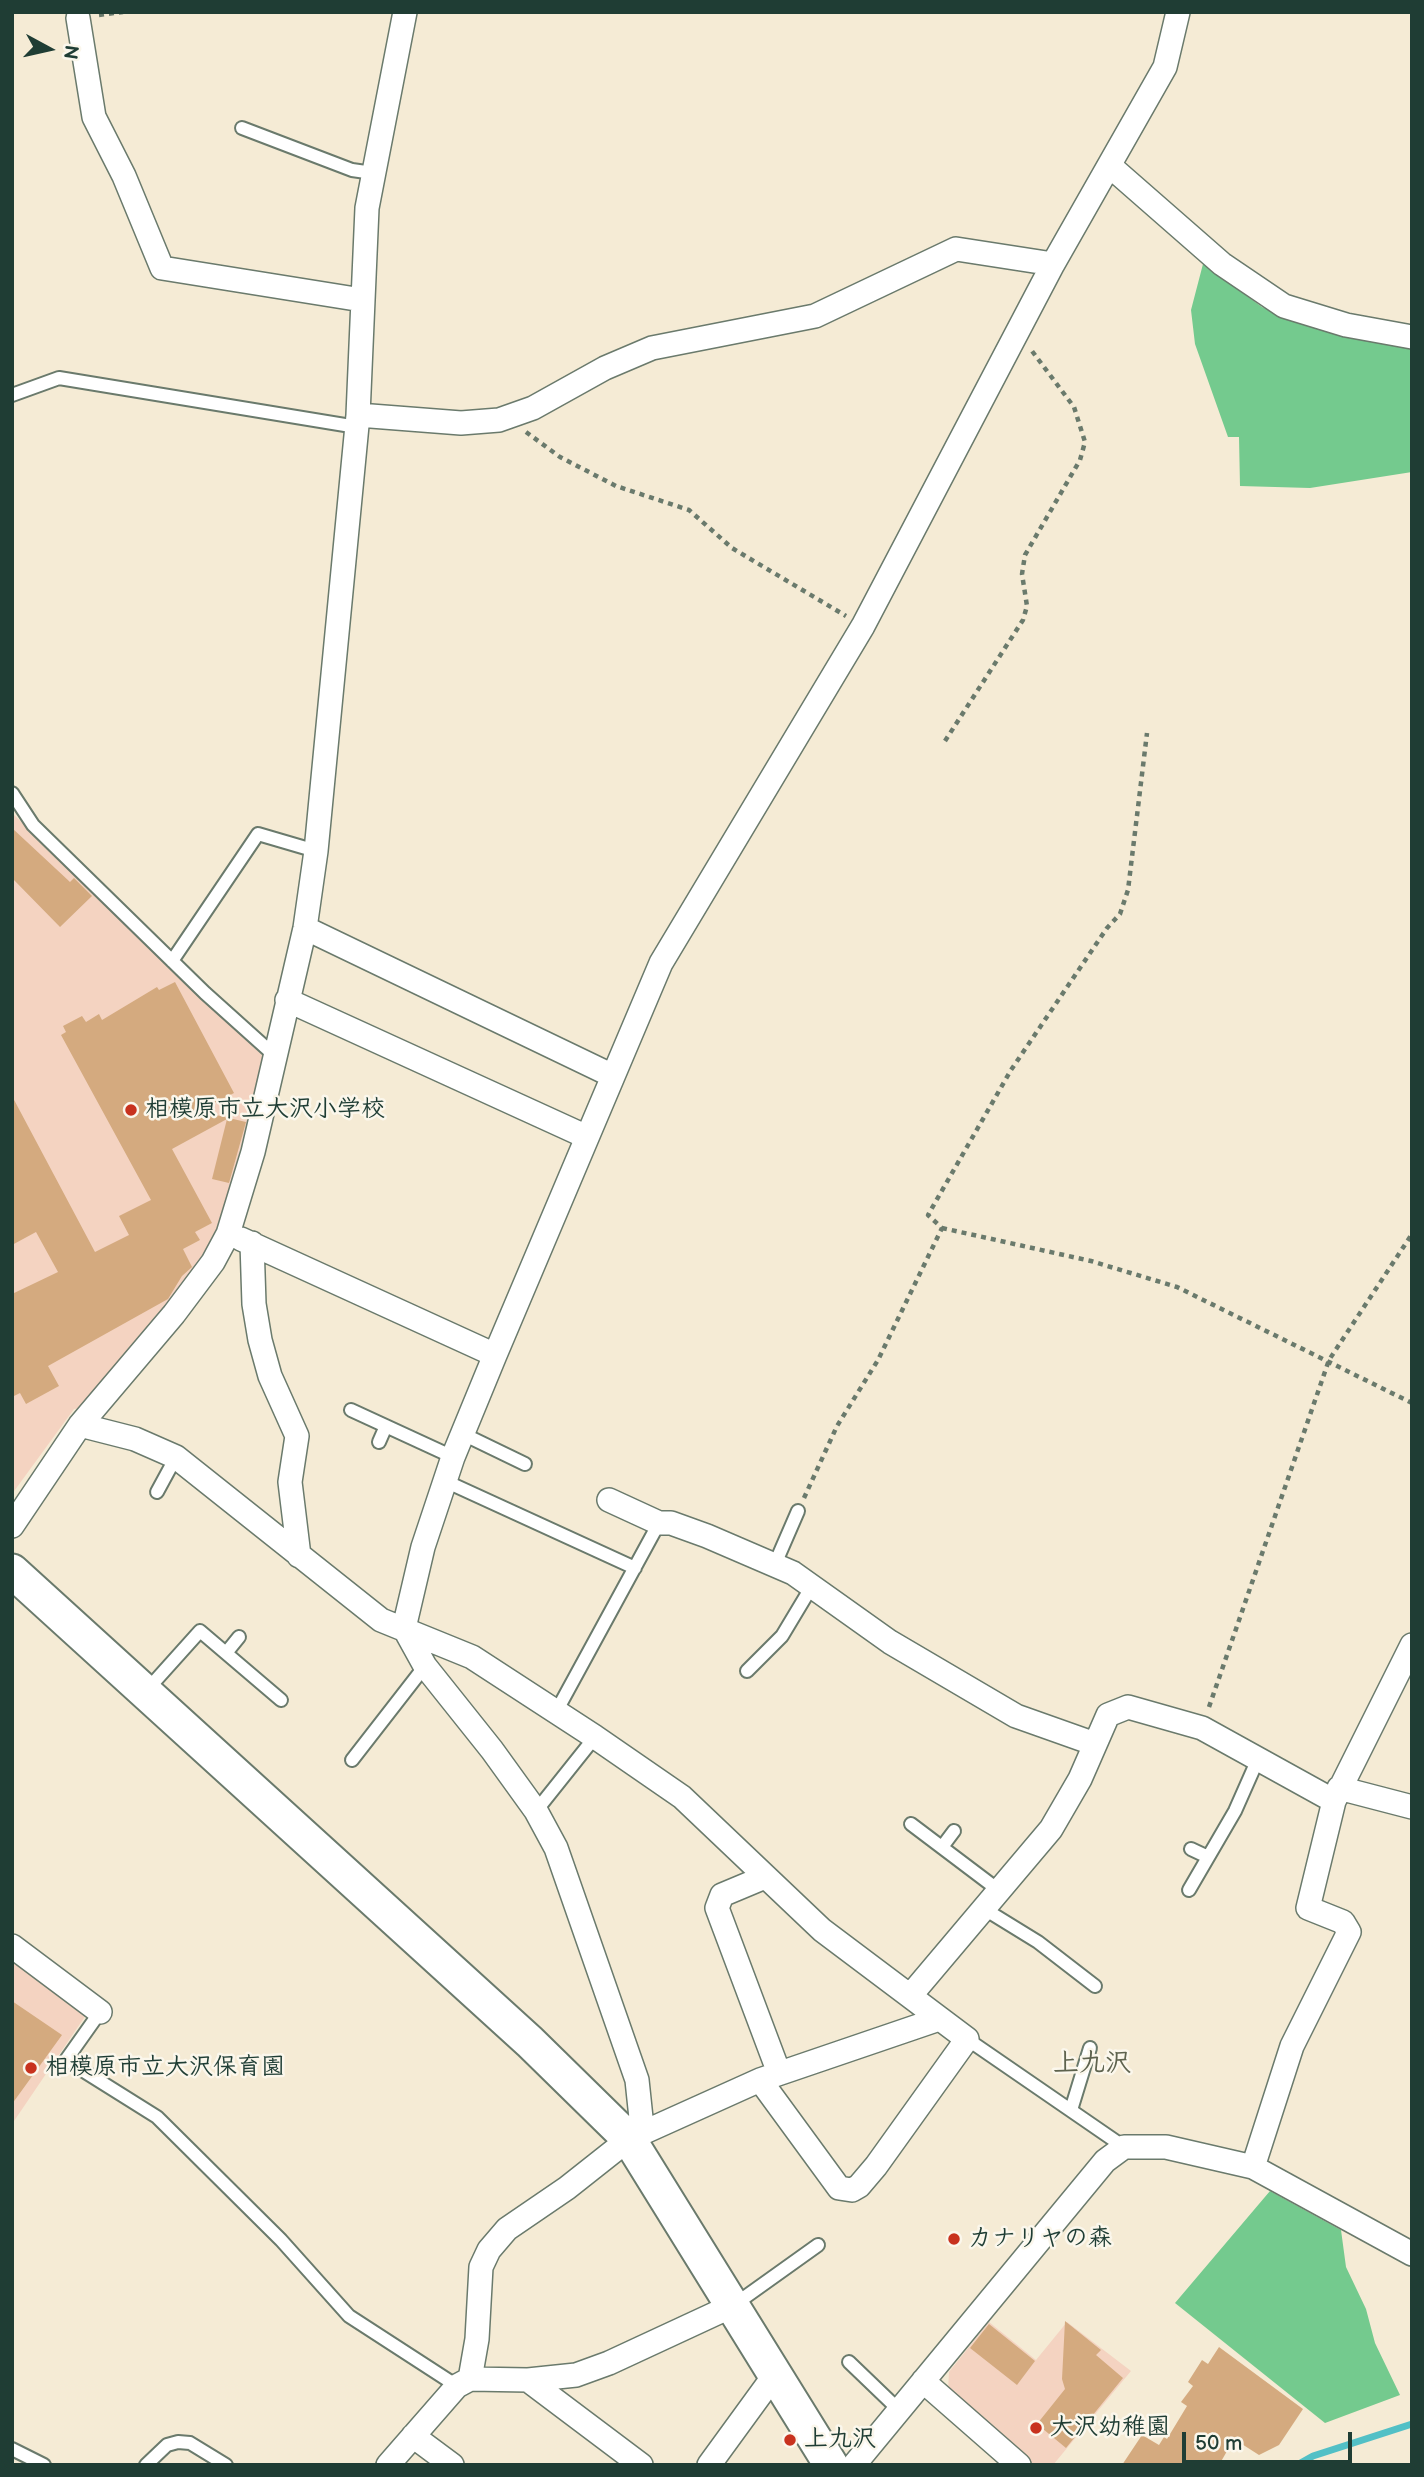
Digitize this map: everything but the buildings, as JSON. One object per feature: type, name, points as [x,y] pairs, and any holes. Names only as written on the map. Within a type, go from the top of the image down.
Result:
[{"type":"street","points":[[12,1526],[80,1426],[174,1314],[213,1262],[228,1234],[253,1152],[305,928],[316,851],[357,421],[367,208],[405,12]]},
{"type":"street","points":[[629,2139],[642,2118],[637,2080],[556,1848],[536,1811],[425,1666],[404,1628],[423,1547],[453,1457],[661,962],[863,626],[1019,334],[1053,264],[1165,67],[1178,12]]},
{"type":"street","points":[[74,15],[94,117],[124,176],[162,268],[362,300]]},
{"type":"street","points":[[1110,166],[1222,264],[1284,306],[1346,325],[1412,337]]},
{"type":"street","points":[[357,421],[461,423],[505,418],[533,408],[605,368],[653,348],[815,316],[956,249],[1053,264]]},
{"type":"street","points":[[305,928],[613,1076]]},
{"type":"street","points":[[287,1000],[587,1137]]},
{"type":"street","points":[[228,1234],[252,1242],[495,1355]]},
{"type":"street","points":[[252,1242],[254,1304],[260,1340],[270,1376],[297,1436],[290,1482],[299,1556]]},
{"type":"street","points":[[80,1426],[135,1439],[176,1457],[381,1620],[472,1657],[682,1797],[822,1930],[967,2039],[876,2166],[859,2186],[852,2190],[839,2189],[770,2076],[718,1908],[722,1895],[765,1877]]},
{"type":"street","points":[[609,1500],[659,1523],[683,1527],[775,1564],[813,1587],[890,1642],[1016,1716],[1095,1744]]},
{"type":"street","points":[[12,1571],[143,1693],[530,2042],[629,2139],[831,2465]]},
{"type":"street","points":[[1253,2167],[1292,2046],[1349,1932],[1343,1922],[1308,1909],[1336,1794],[1410,1657]]},
{"type":"street","points":[[910,1996],[986,1910],[1051,1829],[1108,1715],[1128,1707],[1202,1728],[1258,1759],[1336,1794],[1412,1807]]},
{"type":"street","points":[[12,1946],[100,2012]]},
{"type":"street","points":[[388,2465],[463,2383],[477,2339],[481,2267],[489,2250],[507,2229],[567,2188],[629,2139],[770,2076],[939,2019]]},
{"type":"street","points":[[854,2465],[1105,2161],[1124,2147],[1166,2147],[1253,2167],[1412,2254]]},
{"type":"street","points":[[463,2383],[576,2375],[609,2363],[734,2305]]},
{"type":"street","points":[[709,2465],[776,2373]]},
{"type":"street","points":[[528,2380],[641,2465]]},
{"type":"street","points":[[923,2381],[1019,2465]]},
{"type":"street","points":[[413,2437],[452,2465]]},
{"type":"lane","points":[[242,128],[352,170],[373,173]]},
{"type":"lane","points":[[12,395],[59,378],[357,421]]},
{"type":"lane","points":[[12,793],[33,825],[172,961],[274,1055]]},
{"type":"lane","points":[[172,961],[258,834],[316,851]]},
{"type":"lane","points":[[351,1410],[453,1457]]},
{"type":"lane","points":[[379,1442],[386,1426]]},
{"type":"lane","points":[[463,1434],[525,1464]]},
{"type":"lane","points":[[157,1492],[176,1457]]},
{"type":"lane","points":[[445,1481],[635,1568]]},
{"type":"lane","points":[[775,1564],[798,1511]]},
{"type":"lane","points":[[556,1712],[659,1523]]},
{"type":"lane","points":[[747,1671],[782,1636],[813,1587]]},
{"type":"lane","points":[[143,1693],[200,1631],[281,1700]]},
{"type":"lane","points":[[226,1653],[239,1637]]},
{"type":"lane","points":[[352,1760],[425,1666]]},
{"type":"lane","points":[[536,1811],[595,1737]]},
{"type":"lane","points":[[1189,1891],[1236,1811],[1258,1759]]},
{"type":"lane","points":[[911,1824],[1001,1892]]},
{"type":"lane","points":[[942,1847],[954,1831]]},
{"type":"lane","points":[[1191,1849],[1208,1857]]},
{"type":"lane","points":[[986,1910],[1038,1942],[1094,1986]]},
{"type":"lane","points":[[100,2012],[66,2060],[157,2117],[281,2240],[349,2316],[463,2383]]},
{"type":"lane","points":[[967,2039],[1124,2147]]},
{"type":"lane","points":[[1071,2110],[1090,2048]]},
{"type":"lane","points":[[734,2305],[818,2245]]},
{"type":"lane","points":[[849,2362],[899,2410]]},
{"type":"lane","points":[[146,2465],[167,2445],[178,2442],[190,2443],[226,2465]]},
{"type":"lane","points":[[12,2449],[44,2465]]},
{"type":"path","points":[[945,741],[1023,620],[1027,606],[1022,574],[1025,555],[1080,460],[1086,442],[1074,407],[1019,334]]},
{"type":"path","points":[[505,418],[560,457],[616,486],[690,510],[733,548],[863,626]]},
{"type":"path","points":[[1147,733],[1128,890],[1120,914],[1107,928],[997,1094],[928,1215],[942,1228],[1091,1261],[1177,1287],[1412,1403]]},
{"type":"path","points":[[798,1511],[837,1426],[878,1360],[942,1228]]},
{"type":"path","points":[[1202,1728],[1329,1360],[1412,1234]]},
{"type":"shaded area","name":"相模原市立大沢小学校","points":[[12,813],[263,1056],[224,1216],[205,1254],[177,1295],[81,1408],[74,1409],[12,1494]]},
{"type":"shaded area","name":"相模原市立大沢保育園","points":[[12,1956],[88,2012],[12,2124]]},
{"type":"shaded area","name":"大沢幼稚園","points":[[989,2322],[1036,2360],[1067,2322],[1131,2371],[1053,2465],[1029,2465],[948,2392],[949,2372]]},
{"type":"green space","points":[[1203,264],[1262,307],[1295,322],[1412,346],[1412,472],[1310,488],[1240,486],[1239,437],[1228,437],[1195,344],[1191,310]]},
{"type":"green space","points":[[1270,2191],[1341,2230],[1346,2267],[1366,2309],[1375,2343],[1400,2395],[1325,2423],[1175,2303]]},
{"type":"waterway","points":[[1297,2465],[1313,2456],[1412,2424]]},
{"type":"place","name":"相模原市立大沢小学校","points":[[131,1110]]},
{"type":"place","name":"相模原市立大沢保育園","points":[[31,2068]]},
{"type":"place","name":"カナリヤの森","points":[[954,2239]]},
{"type":"place","name":"大沢幼稚園","points":[[1036,2428]]},
{"type":"place","name":"上九沢","points":[[790,2440]]},
{"type":"district","name":"上九沢","points":[[1092,2064]]}]
